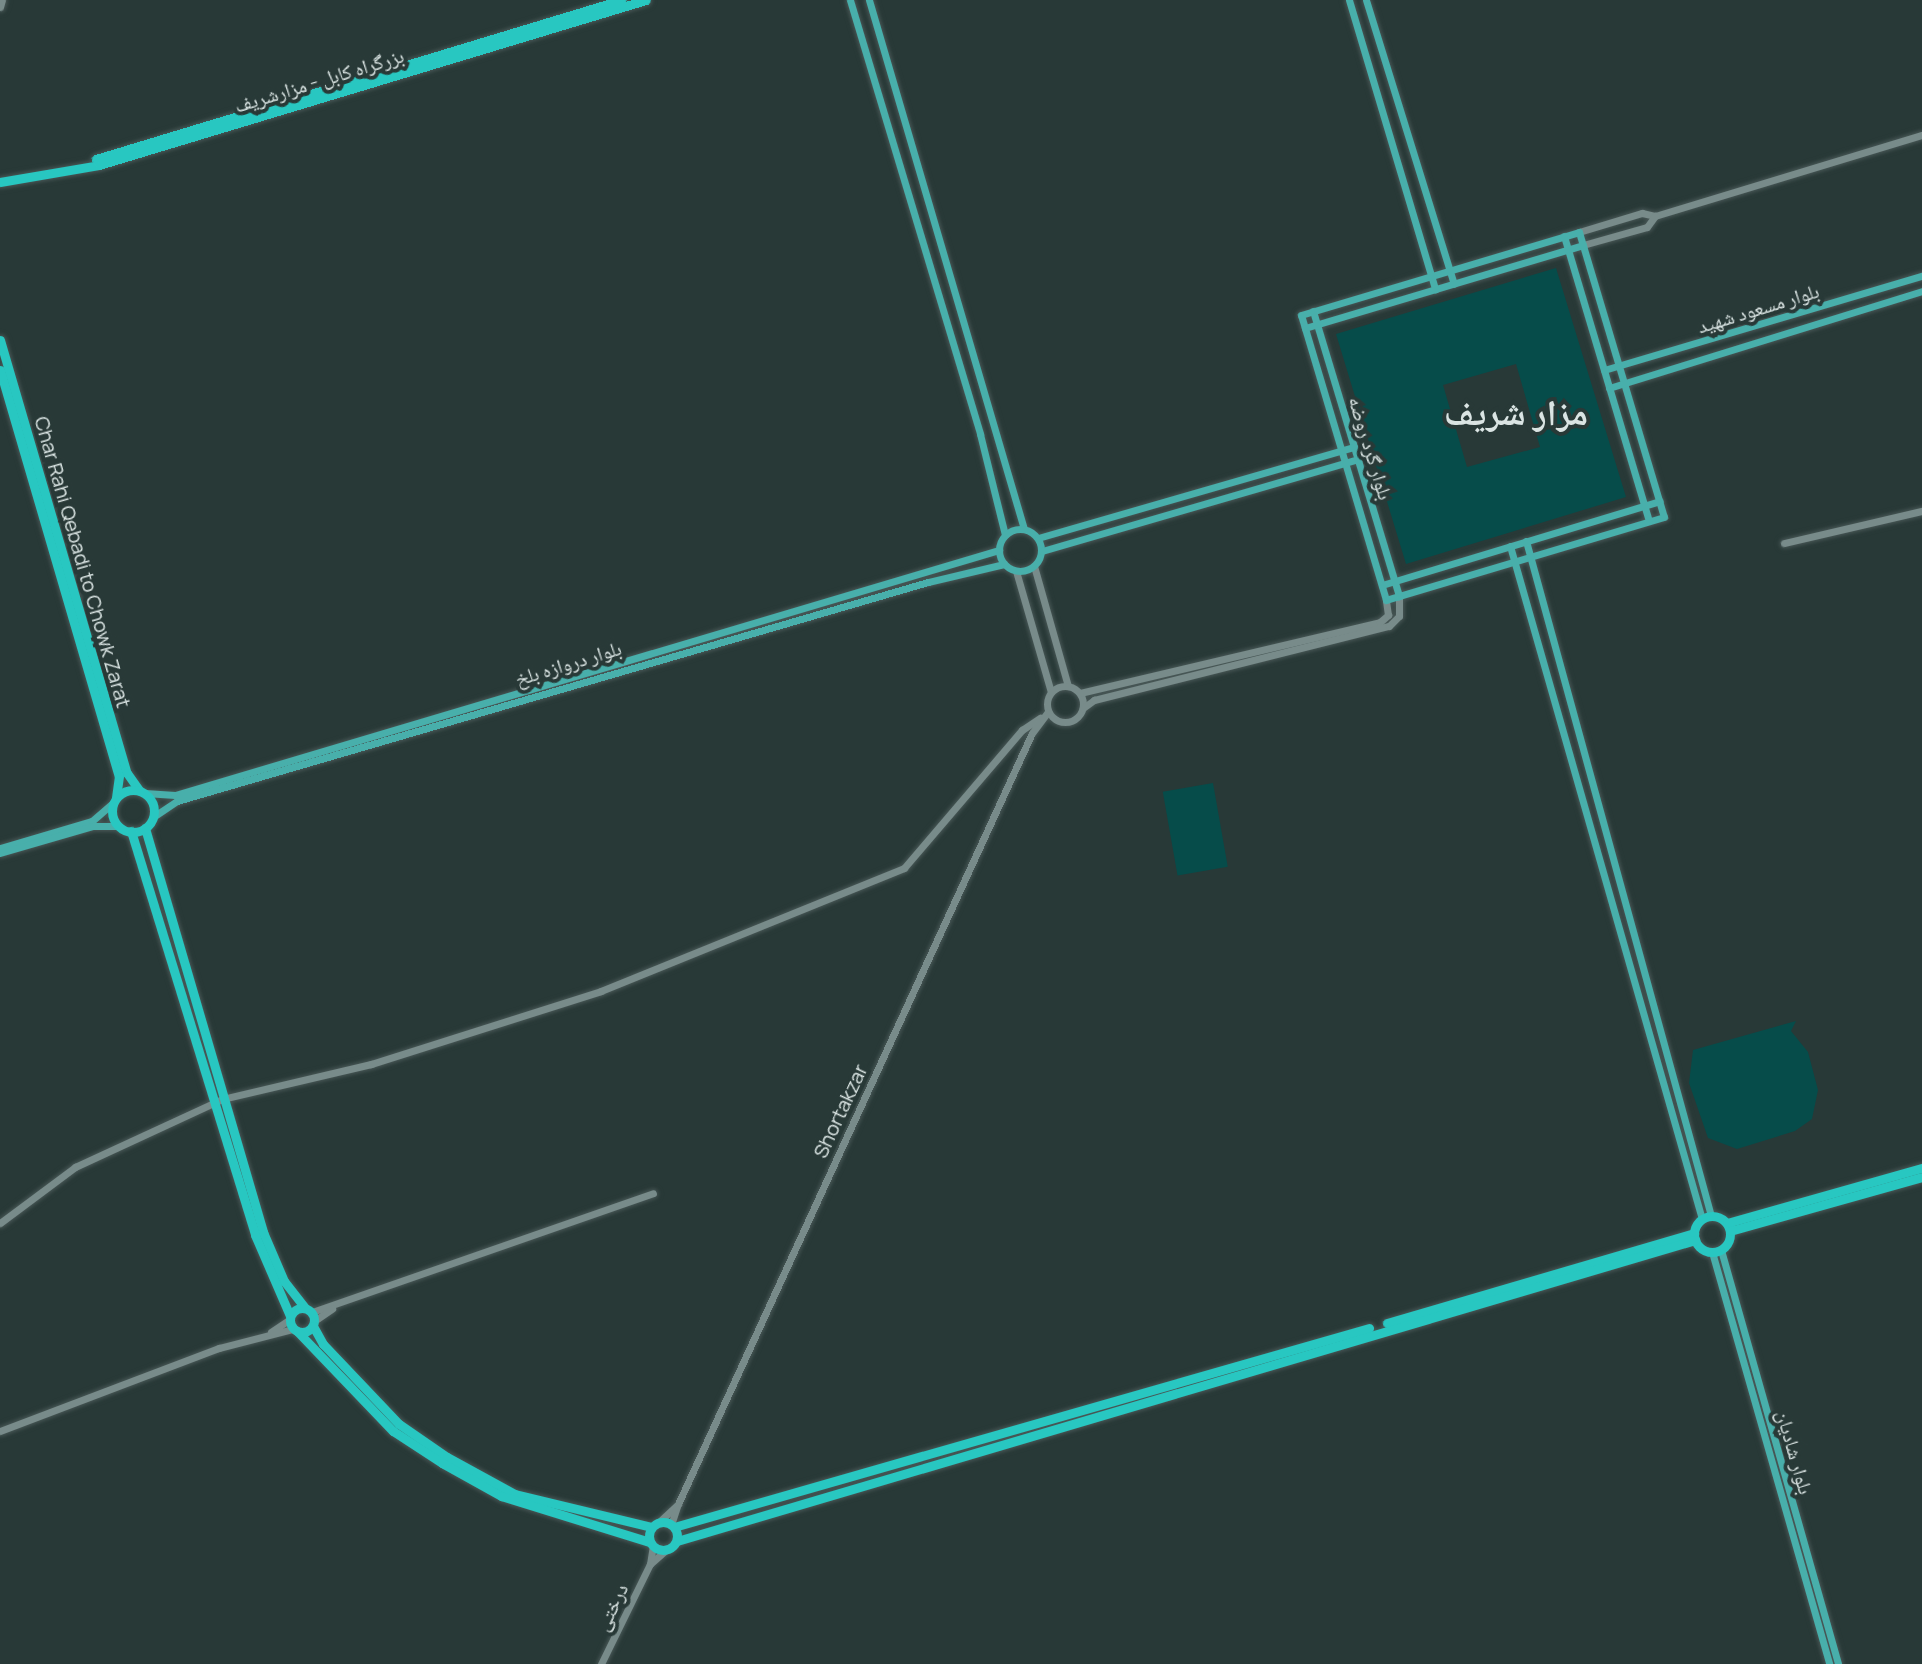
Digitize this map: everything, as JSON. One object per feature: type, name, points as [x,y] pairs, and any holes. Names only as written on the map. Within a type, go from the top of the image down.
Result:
[{"type":"highway","name":"بزرگراه کابل - مزارشریف","points":[[0,180],[83,163],[621,0]]},
{"type":"highway","name":"بزرگراه کابل - مزارشریف","points":[[0,180],[99,165],[646,0]]},
{"type":"highway","name":"Char Rahi Qebadi to Chowk Zarat","points":[[0,340],[127,773],[142,792]]},
{"type":"highway","name":"Char Rahi Qebadi to Chowk Zarat","points":[[0,370],[119,776],[115,801]]},
{"type":"highway","points":[[142,792],[153,803],[153,817],[145,828],[131,831],[119,826],[115,801],[142,792]]},
{"type":"highway","points":[[145,828],[255,1235],[292,1324],[393,1431],[442,1463],[501,1496],[666,1550],[677,1541],[1695,1236],[1706,1218],[1729,1227],[1922,1177]]},
{"type":"highway","points":[[131,831],[263,1232],[284,1281],[311,1317],[323,1344],[399,1424],[447,1457],[515,1494],[655,1525],[686,1525],[1695,1236]]},
{"type":"highway","points":[[1695,1236],[1716,1251],[1729,1227],[1922,1168]]},
{"type":"highway","points":[[292,1324],[311,1317]]},
{"type":"highway","points":[[292,1324],[311,1317]]},
{"type":"highway","points":[[651,1544],[655,1525]]},
{"type":"highway","points":[[672,1526],[677,1541]]},
{"type":"main road","points":[[850,0],[980,434],[1005,535],[999,550],[1004,564],[1016,571],[1034,566],[1042,551],[1038,538],[1024,529],[869,0]]},
{"type":"main road","points":[[1349,0],[1435,289]]},
{"type":"main road","points":[[1366,0],[1454,284]]},
{"type":"main road","points":[[1386,600],[1664,517],[1660,501],[1624,383],[1619,365],[1583,245],[1579,232],[1301,315],[1305,328],[1583,245]]},
{"type":"main road","points":[[1564,236],[1649,521]]},
{"type":"main road","name":"بلوار مسعود شهید","points":[[1604,370],[1922,276]]},
{"type":"main road","name":"بلوار مسعود شهید","points":[[1609,388],[1694,359],[1922,291]]},
{"type":"main road","points":[[1815,308],[1819,321]]},
{"type":"main road","name":"بلوار گرد روضه","points":[[1313,311],[1399,596]]},
{"type":"main road","name":"بلوار گرد روضه","points":[[1305,328],[1386,600]]},
{"type":"main road","points":[[1691,345],[1694,359]]},
{"type":"main road","points":[[1038,538],[1354,447]]},
{"type":"main road","points":[[1042,551],[1358,459]]},
{"type":"main road","points":[[1382,585],[1660,501]]},
{"type":"main road","points":[[1005,535],[1024,529]]},
{"type":"main road","points":[[1526,541],[1706,1218]]},
{"type":"main road","points":[[1510,546],[1706,1218]]},
{"type":"main road","name":"بلوار دروازه بلخ","points":[[142,792],[175,795],[999,550]]},
{"type":"main road","name":"بلوار دروازه بلخ","points":[[153,817],[177,801],[928,582],[1004,564]]},
{"type":"main road","points":[[0,850],[92,821],[115,801]]},
{"type":"main road","points":[[0,850],[93,826],[119,826]]},
{"type":"main road","name":"بلوار شادیان","points":[[1716,1251],[1829,1664]]},
{"type":"main road","name":"بلوار شادیان","points":[[1716,1251],[1838,1664]]},
{"type":"street","points":[[0,7],[2,0]]},
{"type":"street","points":[[1579,232],[1642,213],[1655,216],[1922,135]]},
{"type":"street","points":[[1583,245],[1647,227],[1655,216]]},
{"type":"street","points":[[1784,543],[1922,511]]},
{"type":"street","points":[[1034,566],[1068,686],[1080,693],[1380,622],[1388,615],[1386,600]]},
{"type":"street","points":[[1016,571],[1047,669],[1051,692],[1048,712],[1066,722],[1094,700],[1389,626],[1399,616],[1399,596]]},
{"type":"street","points":[[1023,591],[1029,583],[1038,587]]},
{"type":"street","points":[[1047,669],[1055,673],[1062,666]]},
{"type":"street","points":[[1051,692],[1068,686]]},
{"type":"street","points":[[1080,693],[1083,708]]},
{"type":"street","name":"Shortakzar","points":[[655,1525],[677,1507],[1040,718],[1048,712]]},
{"type":"street","points":[[0,1223],[75,1167],[219,1101],[371,1064],[601,991],[878,880],[922,853],[1022,730],[1040,718]]},
{"type":"street","points":[[311,1317],[653,1193]]},
{"type":"street","points":[[0,1431],[292,1324]]},
{"type":"street","points":[[677,1507],[686,1525]]},
{"type":"street","points":[[672,1526],[677,1507]]},
{"type":"street","points":[[650,1564],[651,1544]]},
{"type":"street","points":[[650,1564],[666,1550]]},
{"type":"street","name":"درختی","points":[[601,1664],[650,1564]]},
{"type":"shaded area","points":[[1556,268],[1626,497],[1406,564],[1336,334]],"holes":[[[1516,364],[1540,447],[1467,467],[1443,385]]]},
{"type":"shaded area","points":[[1213,783],[1228,867],[1178,876],[1163,792]]},
{"type":"shaded area","points":[[1796,1021],[1791,1031],[1808,1052],[1818,1090],[1812,1119],[1795,1131],[1737,1149],[1708,1138],[1689,1083],[1693,1050]]},
{"type":"district","name":"مزار شريف","points":[[1516,412]]}]
